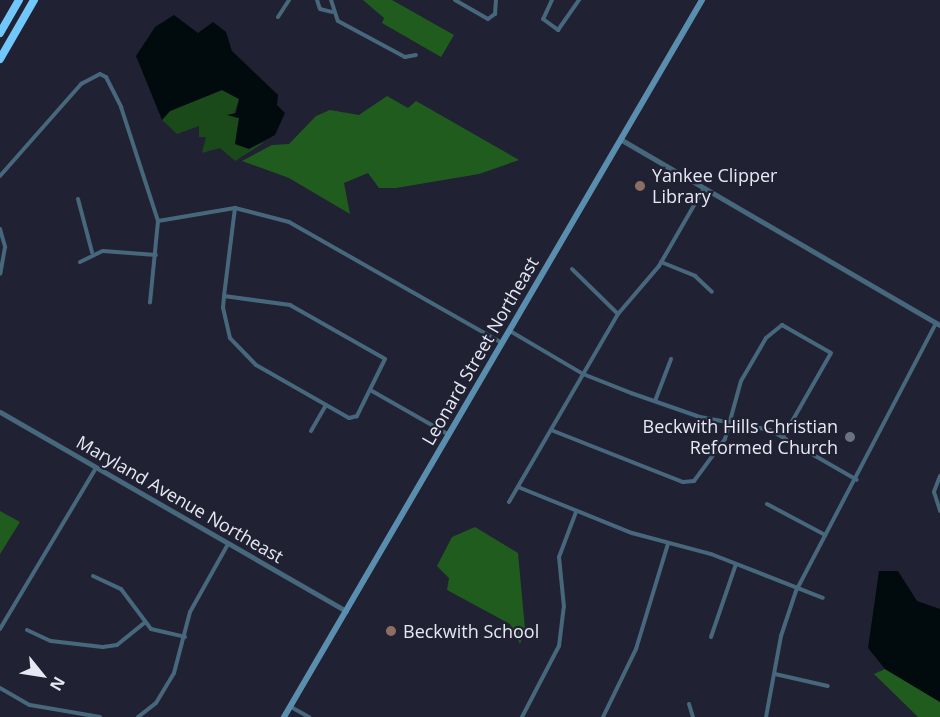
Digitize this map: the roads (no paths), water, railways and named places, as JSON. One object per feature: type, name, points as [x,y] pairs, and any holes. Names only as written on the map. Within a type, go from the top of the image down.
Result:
[{"type":"highway","points":[[0,33],[19,0]]},
{"type":"highway","points":[[0,59],[34,0]]},
{"type":"main road","name":"Leonard Street Northeast","points":[[284,717],[702,0]]},
{"type":"street","points":[[278,17],[289,0]]},
{"type":"street","points":[[317,0],[320,9],[332,12],[405,57],[416,55]]},
{"type":"street","points":[[331,0],[332,12]]},
{"type":"street","points":[[455,0],[488,20],[495,14],[496,0]]},
{"type":"street","points":[[552,0],[543,19],[558,30],[579,0]]},
{"type":"street","points":[[0,176],[81,84],[103,75],[122,108],[158,221],[150,303]]},
{"type":"street","points":[[620,139],[938,324],[796,591],[766,717]]},
{"type":"street","points":[[509,502],[618,314],[661,262],[704,188]]},
{"type":"street","points":[[78,199],[93,252]]},
{"type":"street","points":[[158,221],[235,208],[303,228],[502,343]]},
{"type":"street","points":[[224,296],[290,305],[385,359],[372,392],[355,418],[326,405],[242,354],[225,326],[224,296],[235,208]]},
{"type":"street","points":[[0,229],[5,247],[0,274]]},
{"type":"street","points":[[80,262],[93,252],[156,255]]},
{"type":"street","points":[[661,262],[694,276],[712,292]]},
{"type":"street","points":[[572,268],[618,314]]},
{"type":"street","points":[[551,430],[690,482],[705,473],[728,422],[741,381],[779,325],[830,350],[783,437]]},
{"type":"street","points":[[509,331],[583,374],[655,401],[783,437],[857,480]]},
{"type":"street","points":[[655,401],[671,359]]},
{"type":"street","points":[[372,392],[448,435]]},
{"type":"street","points":[[311,431],[326,405]]},
{"type":"street","name":"Maryland Avenue Northeast","points":[[0,412],[346,610]]},
{"type":"street","points":[[1,626],[96,468]]},
{"type":"street","points":[[940,476],[934,492],[940,511]]},
{"type":"street","points":[[518,487],[576,512],[668,544],[736,564],[796,591],[822,598]]},
{"type":"street","points":[[767,504],[825,535]]},
{"type":"street","points":[[522,717],[559,646],[564,607],[559,557],[576,512]]},
{"type":"street","points":[[138,717],[156,703],[167,685],[185,637],[190,612],[228,544]]},
{"type":"street","points":[[603,715],[636,649],[668,544]]},
{"type":"street","points":[[711,637],[736,564]]},
{"type":"street","points":[[93,576],[121,589],[145,622],[159,633],[185,637]]},
{"type":"street","points":[[27,630],[51,641],[103,647],[117,645],[145,622]]},
{"type":"street","points":[[775,674],[828,686]]},
{"type":"street","points":[[0,688],[30,705],[100,717]]},
{"type":"street","points":[[689,704],[693,717]]},
{"type":"street","points":[[290,706],[309,717]]},
{"type":"place","name":"Yankee Clipper Library","points":[[640,186]]},
{"type":"place","name":"Beckwith Hills Christian Reformed Church","points":[[850,437]]},
{"type":"place","name":"Beckwith School","points":[[391,631]]}]
